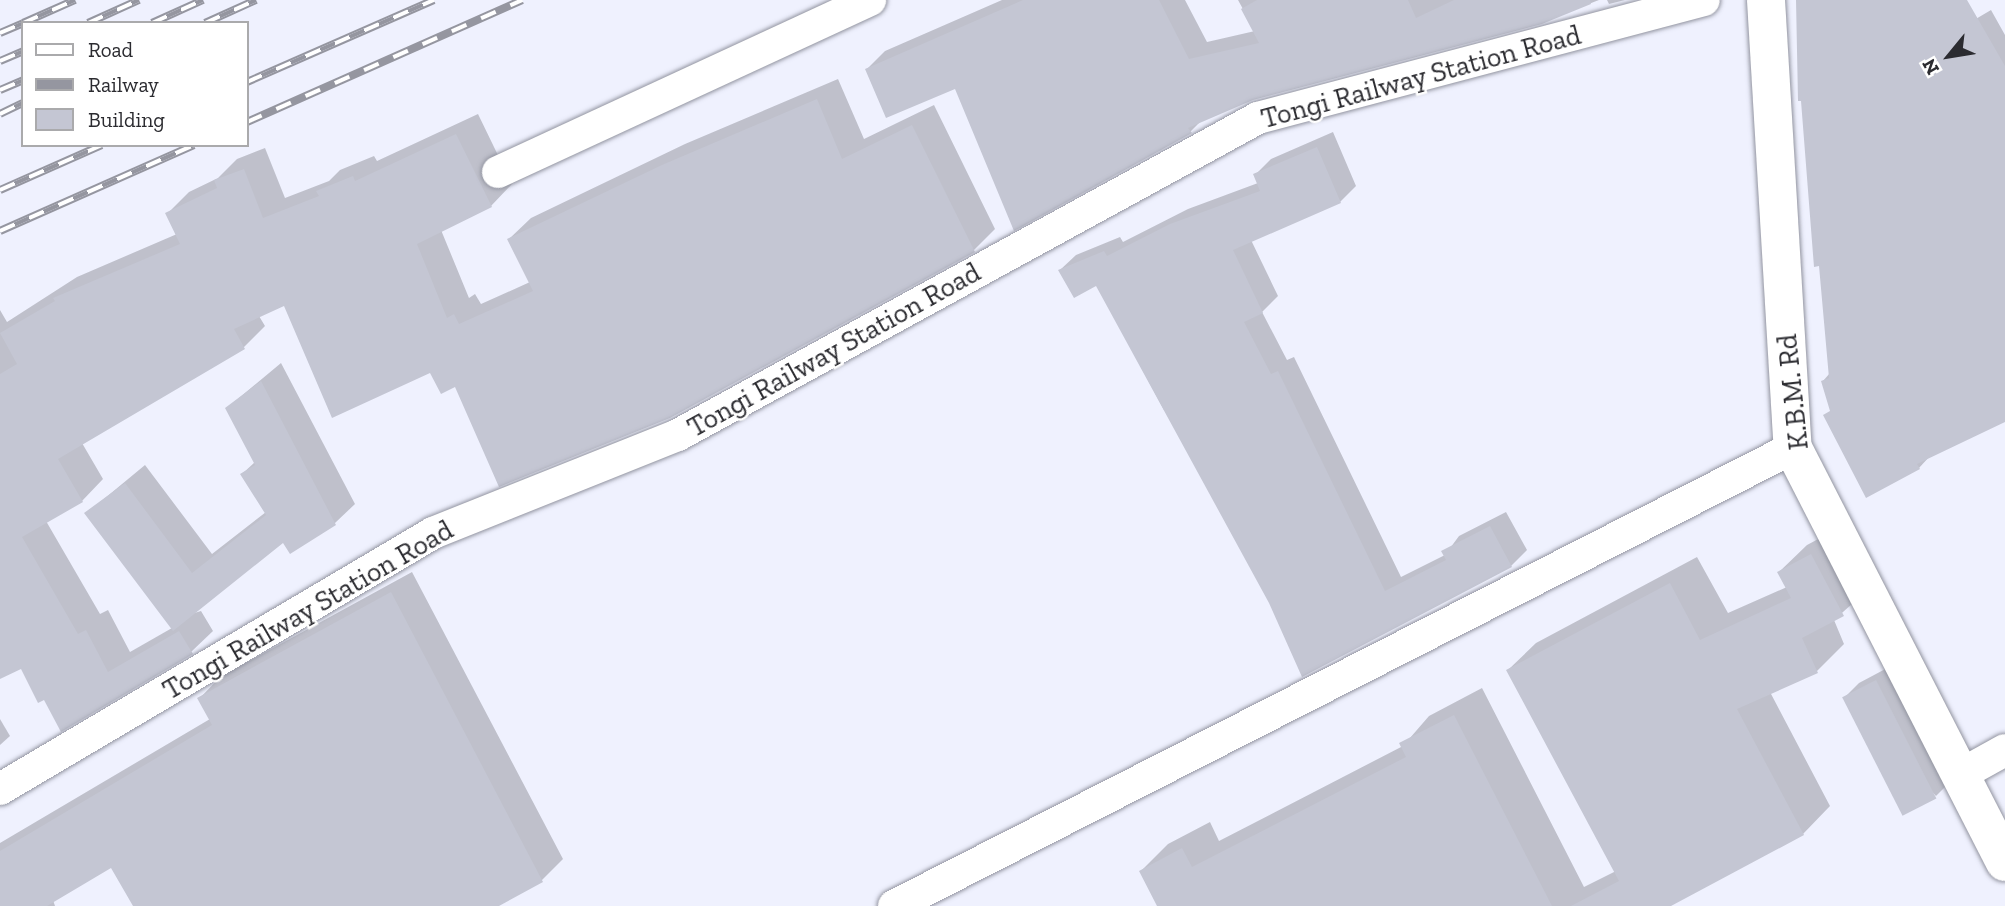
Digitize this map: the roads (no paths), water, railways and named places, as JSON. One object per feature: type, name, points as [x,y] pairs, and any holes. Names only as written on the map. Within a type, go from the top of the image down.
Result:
[{"type":"street","points":[[498,172],[870,0]]},
{"type":"street","name":"Tongi Railway Station Road","points":[[0,789],[433,533],[678,435],[1258,118],[1704,0]]},
{"type":"street","name":"K.B.M. Rd","points":[[1766,0],[1793,449],[2005,862]]},
{"type":"street","points":[[894,906],[1793,449]]},
{"type":"street","points":[[1960,775],[2005,750]]},
{"type":"railway","points":[[28,21],[75,0]]},
{"type":"railway","points":[[92,21],[139,0]]},
{"type":"railway","points":[[156,21],[203,0]]},
{"type":"railway","points":[[209,21],[256,0]]},
{"type":"railway","points":[[248,82],[434,0]]},
{"type":"railway","points":[[248,122],[522,0]]},
{"type":"railway","points":[[0,33],[21,24]]},
{"type":"railway","points":[[0,61],[21,52]]},
{"type":"railway","points":[[0,90],[21,81]]},
{"type":"railway","points":[[0,114],[21,104]]},
{"type":"railway","points":[[0,190],[97,147]]},
{"type":"railway","points":[[0,231],[189,147]]}]
